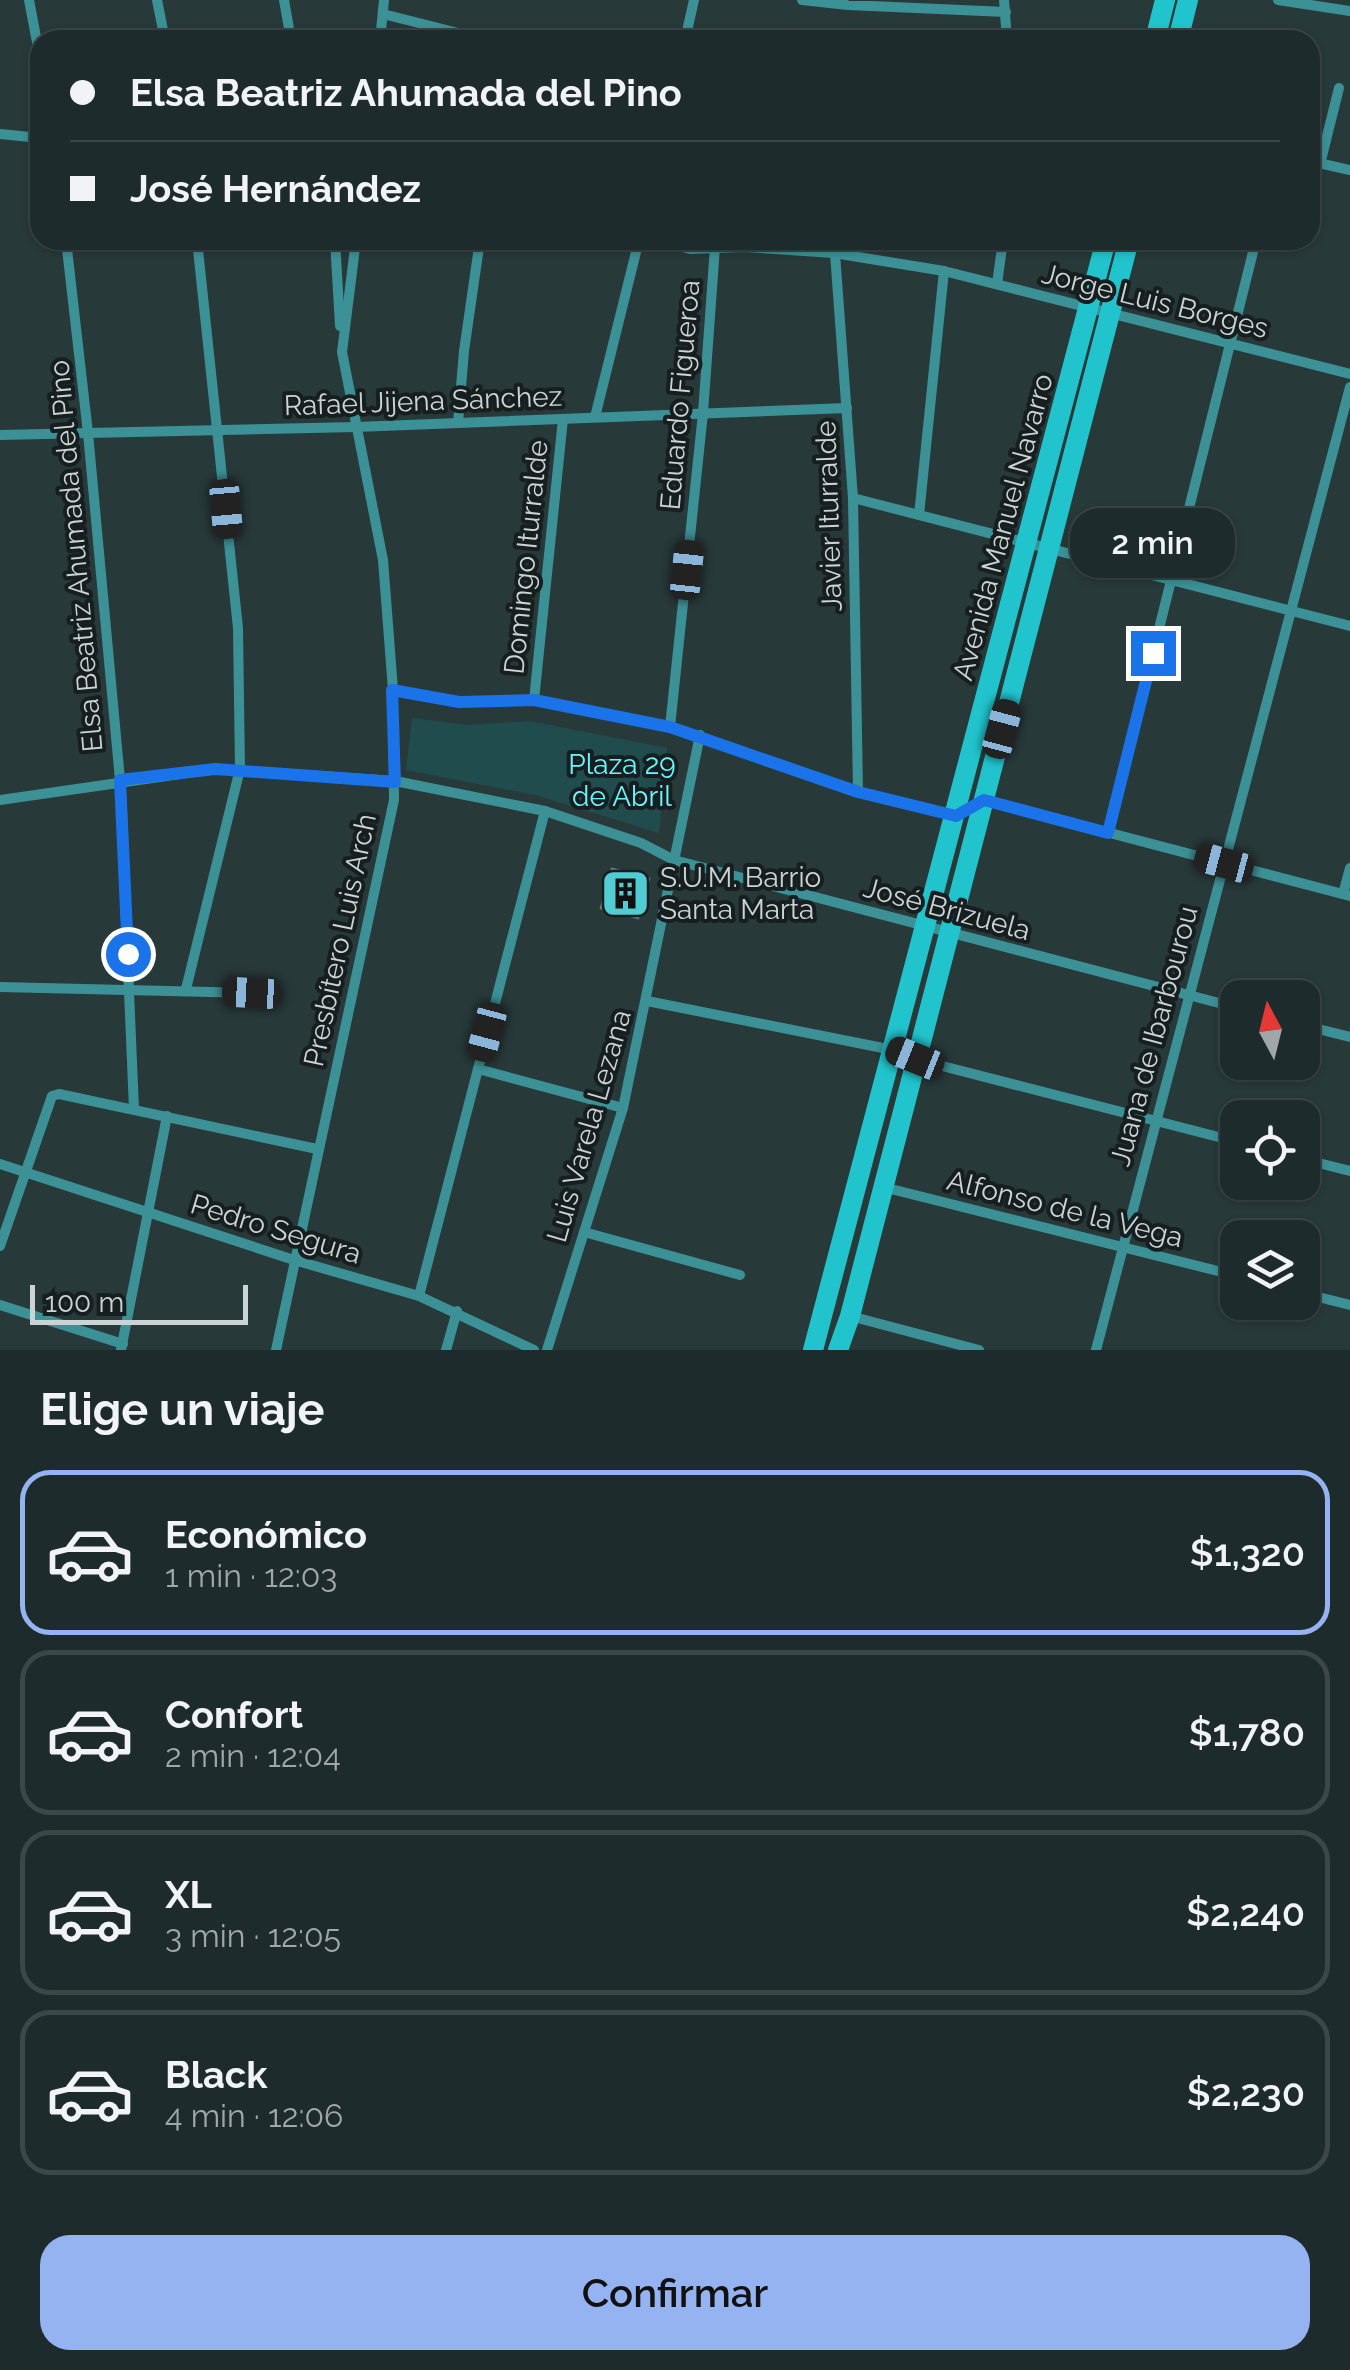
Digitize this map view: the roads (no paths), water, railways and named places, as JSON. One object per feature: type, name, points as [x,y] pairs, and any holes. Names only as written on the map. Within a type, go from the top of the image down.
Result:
[{"type":"main road","points":[[1157,30],[1165,0]]},
{"type":"main road","points":[[1180,30],[1188,0]]},
{"type":"main road","name":"Avenida Manuel Navarro","points":[[813,1350],[1104,250]]},
{"type":"main road","name":"Avenida Manuel Navarro","points":[[838,1350],[1126,250]]},
{"type":"street","points":[[29,0],[35,30]]},
{"type":"street","points":[[157,0],[163,30]]},
{"type":"street","points":[[284,0],[289,30]]},
{"type":"street","points":[[381,30],[384,0]]},
{"type":"street","points":[[687,30],[694,0]]},
{"type":"street","points":[[802,0],[848,5],[1005,6]]},
{"type":"street","points":[[1278,0],[1350,11]]},
{"type":"street","points":[[383,14],[446,30]]},
{"type":"street","points":[[1320,147],[1338,88]]},
{"type":"street","points":[[0,134],[30,137]]},
{"type":"street","points":[[1320,164],[1350,170]]},
{"type":"street","name":"Elsa Beatriz Ahumada del Pino","points":[[67,250],[120,780],[134,1109]]},
{"type":"street","points":[[186,989],[240,770],[238,628],[198,250]]},
{"type":"street","points":[[336,250],[342,352]]},
{"type":"street","name":"Presbítero Luis Arch","points":[[276,1350],[394,800],[392,690],[383,560],[342,352],[355,250]]},
{"type":"street","points":[[458,423],[479,250]]},
{"type":"street","points":[[595,417],[637,250]]},
{"type":"street","name":"Eduardo Figueroa","points":[[670,727],[704,413],[715,250]]},
{"type":"street","name":"Javier Iturralde","points":[[834,250],[853,498],[858,792]]},
{"type":"street","name":"Jorge Luis Borges","points":[[851,250],[1350,374]]},
{"type":"street","points":[[998,284],[1002,250]]},
{"type":"street","points":[[1108,833],[1253,250]]},
{"type":"street","points":[[919,516],[944,272]]},
{"type":"street","name":"Juana de Ibarbourou","points":[[1096,1350],[1350,387]]},
{"type":"street","name":"Rafael Jijena Sánchez","points":[[0,435],[356,427],[847,408]]},
{"type":"street","name":"Domingo Iturralde","points":[[534,700],[563,418]]},
{"type":"street","points":[[853,498],[1350,626]]},
{"type":"street","points":[[392,690],[459,702],[534,700],[670,727],[858,792],[956,816],[984,800],[1347,895],[1350,868]]},
{"type":"street","name":"Luis Varela Lezana","points":[[546,1350],[624,1108],[700,735]]},
{"type":"street","name":"José Brizuela","points":[[0,800],[215,769],[395,782],[544,810],[640,843],[674,860],[1220,1004]]},
{"type":"street","points":[[419,1296],[544,810]]},
{"type":"street","points":[[0,987],[252,993]]},
{"type":"street","points":[[647,1001],[893,1050],[1220,1137]]},
{"type":"street","points":[[1320,1028],[1350,1036]]},
{"type":"street","points":[[478,1069],[624,1108]]},
{"type":"street","points":[[0,1246],[52,1096],[59,1094],[134,1109],[317,1150]]},
{"type":"street","points":[[0,1305],[122,1347],[168,1116]]},
{"type":"street","points":[[1320,1163],[1350,1171]]},
{"type":"street","name":"Pedro Segura","points":[[0,1164],[294,1260],[419,1296],[534,1350]]},
{"type":"street","name":"Alfonso de la Vega","points":[[882,1186],[1220,1272]]},
{"type":"street","points":[[584,1232],[740,1276]]},
{"type":"street","points":[[1320,1298],[1350,1305]]},
{"type":"street","points":[[446,1350],[457,1311]]},
{"type":"street","points":[[850,1316],[979,1350]]},
{"type":"place","name":"S.U.M. Barrio Santa Marta","points":[[625,893]]},
{"type":"park label","name":"Plaza 29 de Abril","points":[[622,780]]}]
